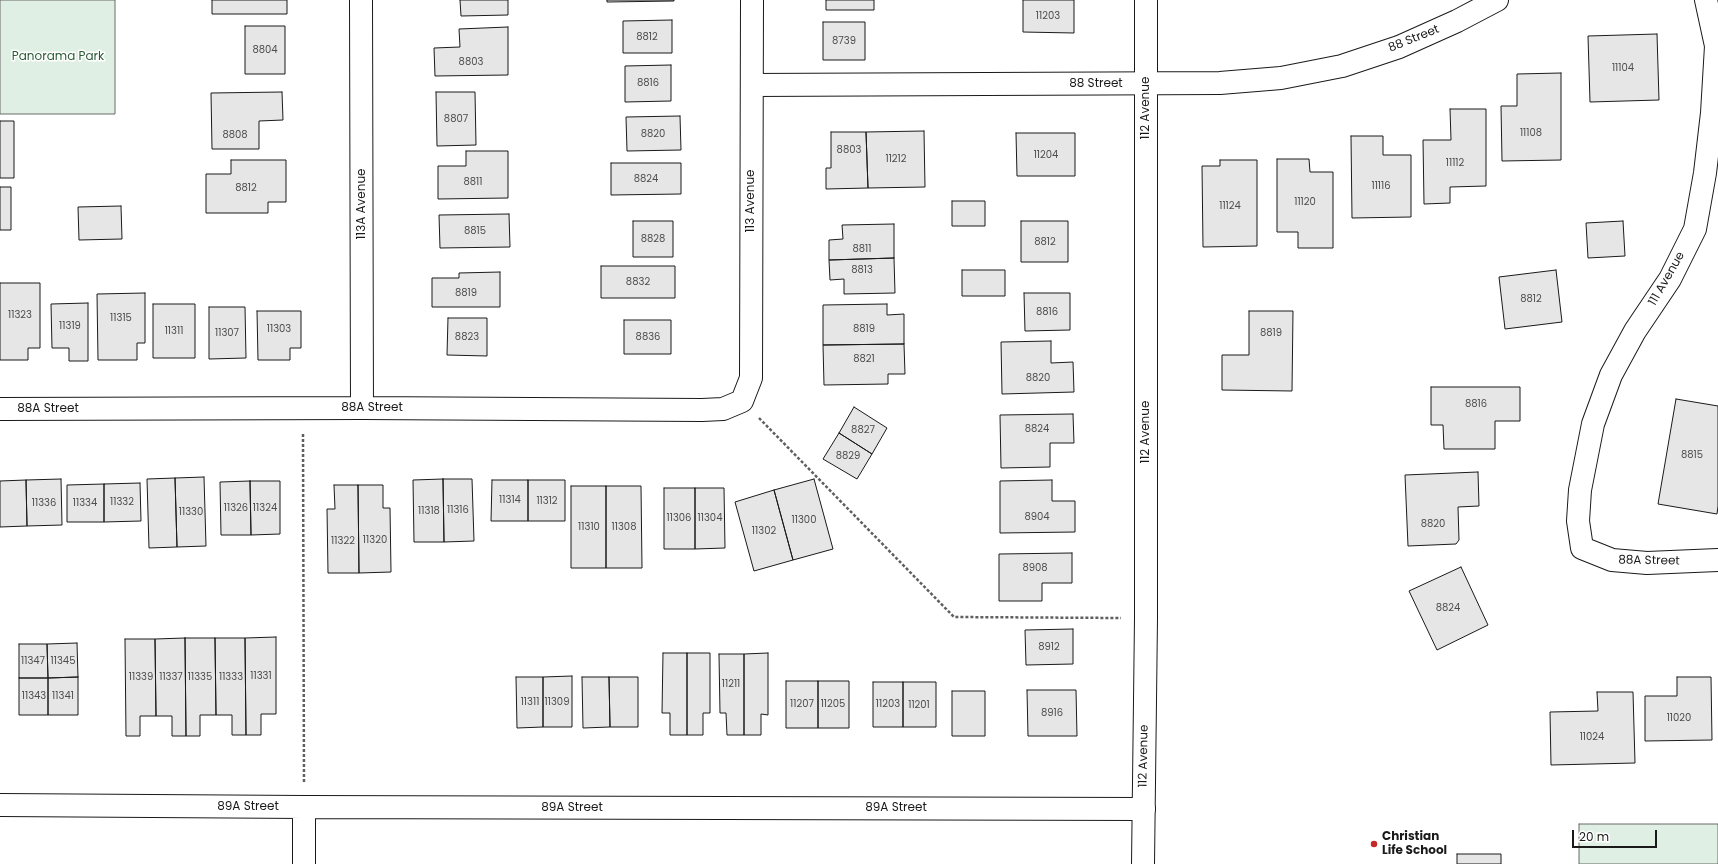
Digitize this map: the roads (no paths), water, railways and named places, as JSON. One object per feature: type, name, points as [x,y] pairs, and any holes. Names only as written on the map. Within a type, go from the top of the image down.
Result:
[{"type":"street","name":"113A Avenue","points":[[361,0],[362,408]]},
{"type":"street","name":"113 Avenue","points":[[742,401],[751,378],[752,0]]},
{"type":"street","name":"112 Avenue","points":[[1143,864],[1146,618],[1146,0]]},
{"type":"street","name":"88 Street","points":[[752,85],[1146,84],[1220,83],[1281,78],[1342,66],[1399,47],[1457,21],[1497,0]]},
{"type":"street","name":"111 Avenue","points":[[1582,548],[1578,520],[1580,490],[1593,424],[1610,375],[1636,331],[1670,279],[1695,229],[1705,173],[1712,113],[1716,46],[1706,0]]},
{"type":"street","name":"88A Street","points":[[0,409],[362,408],[702,410],[723,409],[742,401]]},
{"type":"street","name":"88A Street","points":[[1582,548],[1612,560],[1647,562],[1718,560]]},
{"type":"street","name":"89A Street","points":[[0,805],[1144,809]]},
{"type":"street","points":[[304,807],[304,864]]},
{"type":"place","name":"Christian Life School","points":[[1374,844]]},
{"type":"park label","name":"Panorama Park","points":[[58,57]]}]
